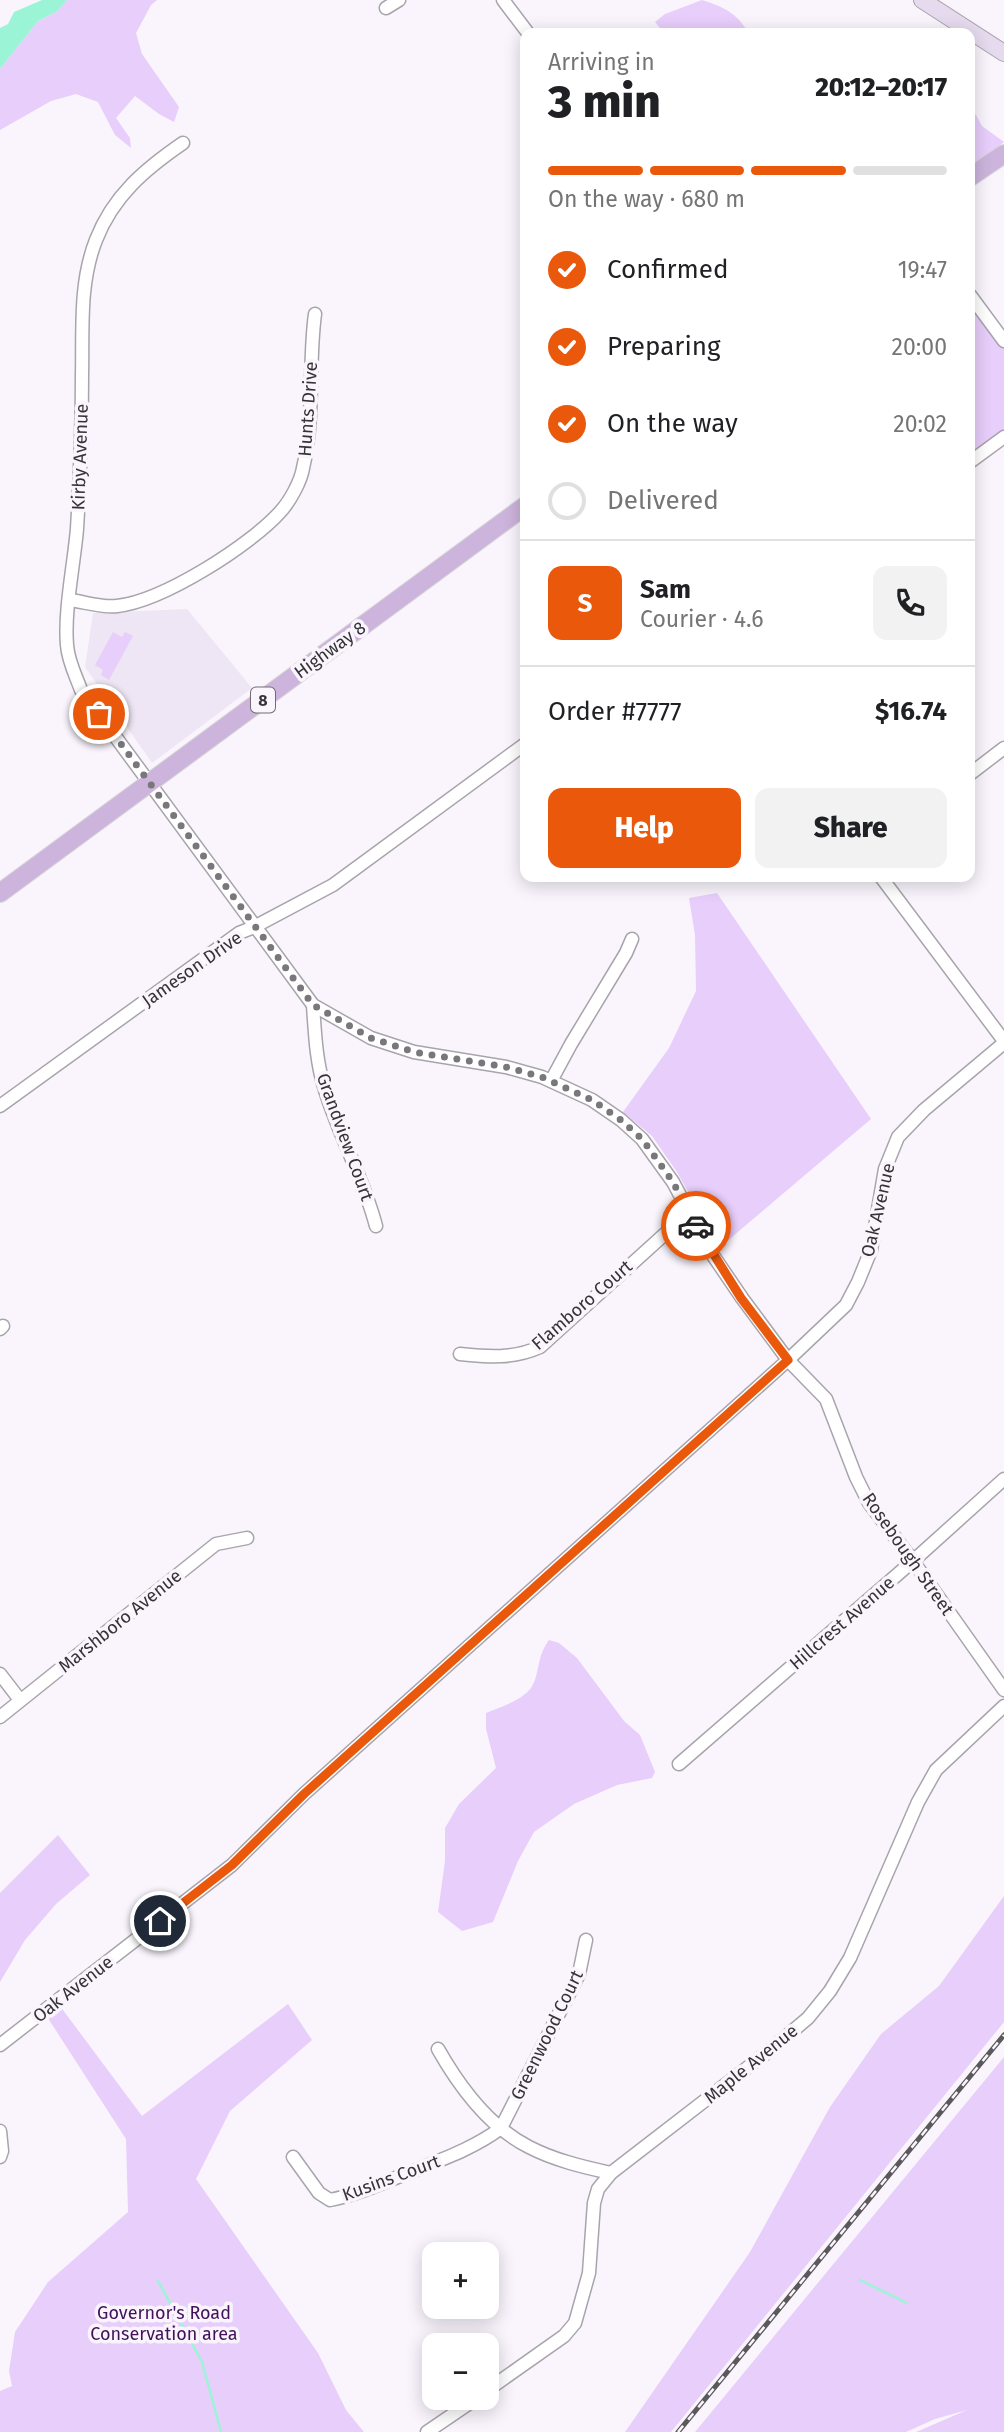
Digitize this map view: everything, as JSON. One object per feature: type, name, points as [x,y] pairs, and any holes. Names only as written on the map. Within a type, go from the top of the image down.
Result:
[{"type":"main road","points":[[922,0],[965,28]]},
{"type":"main road","points":[[975,34],[1004,53]]},
{"type":"main road","points":[[975,174],[1004,154]]},
{"type":"main road","name":"Highway 8","points":[[0,893],[520,510]]},
{"type":"street","points":[[386,8],[400,0]]},
{"type":"street","points":[[503,0],[524,28]]},
{"type":"street","name":"Kirby Avenue","points":[[150,784],[81,691],[67,645],[77,529],[82,422],[82,307],[87,264],[107,215],[125,190],[151,165],[183,143]]},
{"type":"street","points":[[975,302],[1004,341]]},
{"type":"street","name":"Hunts Drive","points":[[70,600],[116,607],[148,598],[231,554],[282,510],[303,471],[309,428],[315,314]]},
{"type":"street","points":[[975,458],[1004,437]]},
{"type":"street","name":"Jameson Drive","points":[[0,1106],[239,933],[333,885],[520,748]]},
{"type":"street","points":[[975,770],[1004,748]]},
{"type":"street","name":"Rosebough Street","points":[[150,784],[313,1005],[371,1038],[414,1052],[506,1067],[551,1081],[592,1100],[642,1139],[673,1182],[688,1213],[741,1298],[788,1360],[826,1399],[869,1503],[914,1561],[1004,1690]]},
{"type":"street","points":[[885,882],[1004,1042]]},
{"type":"street","points":[[551,1081],[632,939]]},
{"type":"street","name":"Grandview Court","points":[[313,1005],[317,1061],[325,1091],[370,1204],[376,1226]]},
{"type":"street","name":"Oak Avenue","points":[[0,2045],[232,1865],[304,1794],[846,1305],[859,1282],[871,1250],[885,1170],[898,1137],[924,1110],[1004,1042]]},
{"type":"street","name":"Flamboro Court","points":[[460,1354],[497,1358],[521,1355],[540,1347],[688,1213]]},
{"type":"street","name":"Hillcrest Avenue","points":[[679,1765],[914,1561],[1004,1479]]},
{"type":"street","name":"Marshboro Avenue","points":[[0,1717],[216,1544],[247,1538]]},
{"type":"street","points":[[0,1674],[20,1700]]},
{"type":"street","name":"Maple Avenue","points":[[499,2382],[564,2336],[575,2323],[589,2273],[594,2203],[598,2189],[611,2173],[808,2018],[830,1991],[850,1958],[918,1802],[936,1770],[1004,1706]]},
{"type":"street","name":"Greenwood Court","points":[[501,2128],[579,1974],[586,1940]]},
{"type":"street","points":[[438,2049],[450,2071],[471,2098],[501,2128],[527,2146],[553,2157],[611,2173]]},
{"type":"street","name":"Kusins Court","points":[[293,2157],[319,2193],[330,2200],[370,2188],[480,2144],[501,2128]]},
{"type":"street","points":[[0,2132],[0,2157]]},
{"type":"street","points":[[428,2432],[460,2410]]},
{"type":"shaded area","points":[[42,0],[67,0],[56,12],[38,21],[0,69],[0,28],[8,24],[14,12]]},
{"type":"shaded area","points":[[187,609],[252,688],[152,763],[85,667],[93,613]]},
{"type":"green space","points":[[67,0],[157,0],[151,5],[136,33],[142,54],[179,107],[174,122],[135,96],[116,118],[130,138],[131,148],[115,135],[98,102],[76,94],[51,101],[0,130],[0,69],[38,21],[56,12]]},
{"type":"green space","points":[[702,0],[729,12],[745,28],[660,28],[655,22],[665,14]]},
{"type":"green space","points":[[975,115],[982,126],[1004,142],[975,164]]},
{"type":"green space","points":[[975,310],[1004,349],[1004,431],[975,452]]},
{"type":"green space","points":[[113,632],[122,637],[125,632],[133,636],[109,680],[101,675],[103,670],[95,665]]},
{"type":"green space","points":[[717,893],[871,1119],[719,1248],[677,1172],[652,1136],[623,1112],[669,1048],[696,991],[695,935],[689,898]]},
{"type":"green space","points":[[549,1640],[559,1643],[577,1658],[624,1721],[640,1735],[655,1772],[652,1778],[617,1785],[574,1804],[534,1832],[518,1861],[493,1922],[462,1931],[438,1912],[445,1861],[445,1828],[459,1804],[496,1768],[486,1729],[486,1713],[527,1693],[536,1677],[542,1653]]},
{"type":"green space","points":[[58,1835],[90,1875],[56,1904],[25,1940],[0,1982],[0,1893]]},
{"type":"green space","points":[[1004,1896],[1004,2022],[671,2432],[625,2432],[750,2252],[830,2107],[881,2034],[939,1986]]},
{"type":"green space","name":"Governor's Road Conservation area","points":[[57,2002],[142,2116],[288,2004],[312,2040],[230,2111],[196,2179],[318,2353],[346,2410],[364,2432],[0,2432],[0,2391],[12,2386],[9,2371],[15,2332],[48,2282],[128,2212],[126,2139],[44,2012]]},
{"type":"green space","points":[[1004,2057],[1004,2432],[916,2432],[967,2410],[935,2419],[906,2432],[695,2432]]},
{"type":"waterway","points":[[860,2280],[907,2303]]},
{"type":"waterway","points":[[158,2281],[202,2362],[221,2432]]},
{"type":"railway","points":[[678,2432],[1004,2035]]},
{"type":"way so far","points":[[99,714],[313,1005],[371,1038],[414,1052],[506,1067],[542,1077],[592,1100],[642,1139],[673,1182],[696,1226]]},
{"type":"route","points":[[160,1921],[232,1865],[304,1794],[788,1360],[741,1298],[696,1226]]}]
